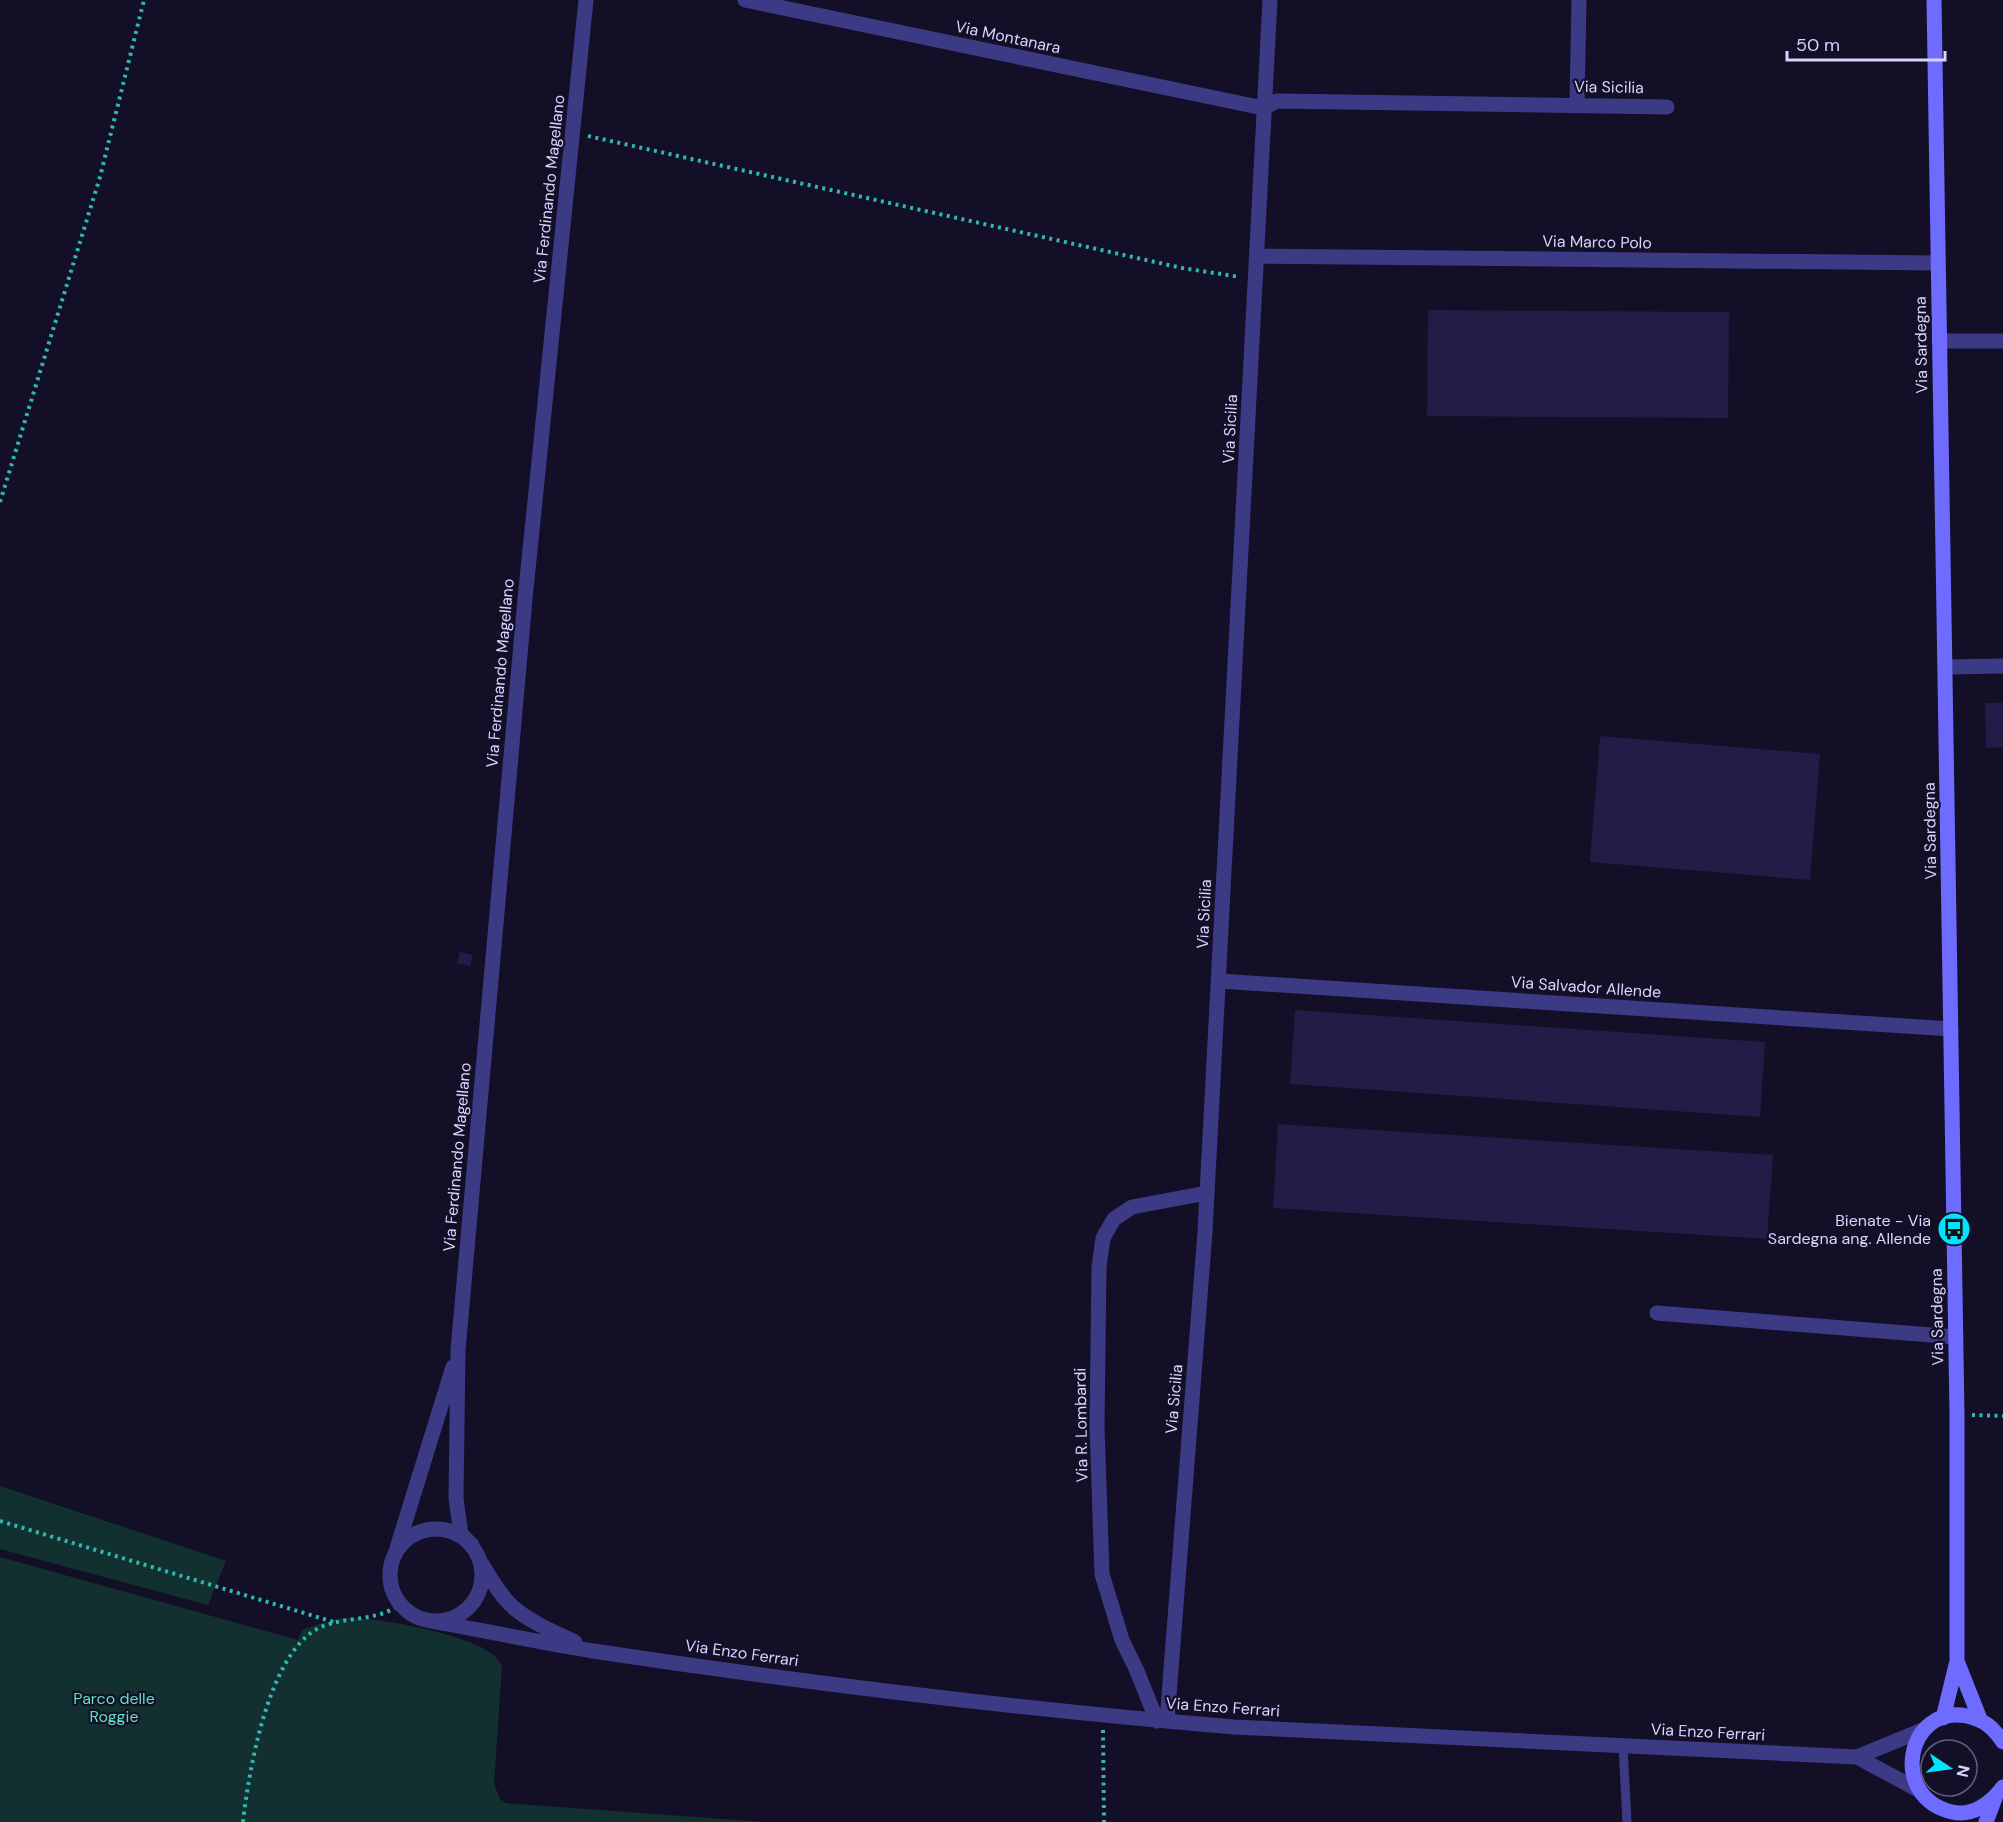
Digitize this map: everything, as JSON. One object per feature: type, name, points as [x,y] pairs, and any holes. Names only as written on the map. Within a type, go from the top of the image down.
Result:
[{"type":"street","name":"Via Ferdinando Magellano","points":[[472,1545],[461,1534],[456,1499],[458,1350],[525,599],[586,0]]},
{"type":"street","name":"Via Montanara","points":[[745,0],[1263,108]]},
{"type":"street","name":"Via Sicilia","points":[[1162,1721],[1207,1193],[1270,0]]},
{"type":"street","points":[[1577,104],[1579,0]]},
{"type":"street","name":"Via Sardegna","points":[[1934,0],[1957,1414],[1957,1661],[1942,1718]]},
{"type":"street","name":"Via Sicilia","points":[[1263,108],[1277,101],[1667,106]]},
{"type":"street","name":"Via Marco Polo","points":[[1257,256],[1937,263]]},
{"type":"street","points":[[1939,341],[2003,341]]},
{"type":"street","points":[[1946,667],[2003,666]]},
{"type":"street","name":"Via Salvador Allende","points":[[1219,981],[1951,1029]]},
{"type":"street","name":"Via R. Lombardi","points":[[1162,1721],[1122,1640],[1102,1574],[1097,1426],[1099,1267],[1103,1238],[1114,1219],[1132,1207],[1207,1193]]},
{"type":"street","points":[[1657,1313],[1956,1337]]},
{"type":"street","name":"Via Ferdinando Magellano","points":[[396,1551],[458,1350]]},
{"type":"street","points":[[432,1528],[461,1535],[472,1545],[481,1562],[482,1576],[479,1591],[471,1604],[460,1614],[446,1620],[431,1621],[409,1612],[400,1604],[393,1592],[390,1578],[391,1564],[396,1551],[405,1540],[418,1532],[432,1528]]},
{"type":"street","name":"Via Enzo Ferrari","points":[[481,1562],[498,1589],[528,1618],[591,1650]]},
{"type":"street","name":"Via Enzo Ferrari","points":[[431,1621],[591,1650],[852,1687],[1234,1727],[1857,1757],[1925,1730]]},
{"type":"street","name":"Via Sardegna","points":[[1957,1661],[1980,1719]]},
{"type":"street","points":[[1919,1738],[1925,1730],[1942,1718],[1956,1714],[1980,1719],[2001,1737]]},
{"type":"street","points":[[1919,1738],[1915,1744],[1911,1764],[1914,1781],[1919,1789]]},
{"type":"street","name":"Via Enzo Ferrari","points":[[1857,1757],[1919,1790]]},
{"type":"street","points":[[1924,1798],[1942,1815],[1977,1810],[1999,1792]]},
{"type":"street","points":[[1986,1822],[1999,1792]]},
{"type":"lane","points":[[1623,1746],[1627,1822]]},
{"type":"path","points":[[0,502],[100,177],[144,0]]},
{"type":"path","points":[[572,133],[1182,268],[1256,279]]},
{"type":"path","points":[[1957,1414],[2003,1416]]},
{"type":"path","points":[[0,1521],[337,1623]]},
{"type":"path","points":[[243,1822],[250,1770],[258,1739],[281,1673],[291,1653],[318,1628],[390,1612],[400,1604]]},
{"type":"path","points":[[1103,1714],[1104,1822]]},
{"type":"green space","points":[[0,1486],[226,1561],[208,1605],[0,1549]]},
{"type":"green space","name":"Parco delle Roggie","points":[[0,1557],[298,1640],[302,1630],[347,1618],[401,1624],[445,1634],[482,1648],[494,1655],[502,1666],[494,1784],[500,1799],[506,1803],[765,1822],[0,1822]]},
{"type":"building","points":[[1428,310],[1729,312],[1728,418],[1427,416]]},
{"type":"building","points":[[1985,703],[2003,703],[2003,747],[1986,748]]},
{"type":"building","points":[[1600,736],[1820,754],[1810,880],[1590,862]]},
{"type":"building","points":[[460,952],[473,955],[470,966],[457,963]]},
{"type":"building","points":[[1295,1010],[1765,1042],[1760,1117],[1290,1084]]},
{"type":"building","points":[[1278,1124],[1773,1155],[1767,1239],[1273,1208]]},
{"type":"place","name":"Bienate - Via Sardegna ang. Allende","points":[[1954,1229]]}]
